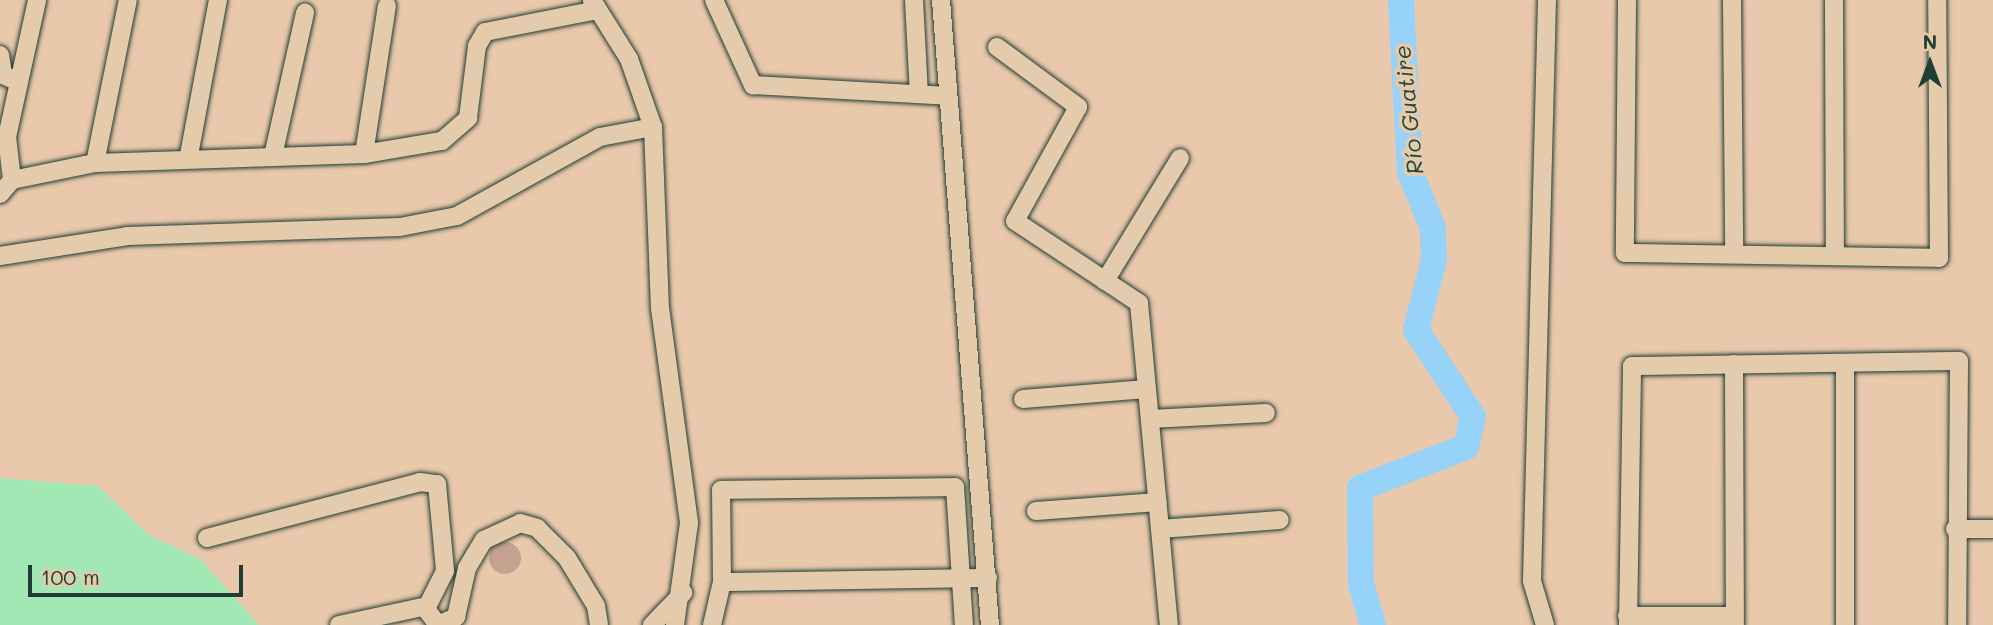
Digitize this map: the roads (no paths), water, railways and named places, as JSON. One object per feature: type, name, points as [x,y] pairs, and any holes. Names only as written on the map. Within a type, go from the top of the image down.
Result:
[{"type":"street","points":[[37,0],[7,137],[6,187],[95,163],[189,155],[363,154],[442,141],[455,133],[468,118],[477,46],[491,28],[594,5],[629,59],[653,127],[660,309],[689,523],[683,593],[675,625]]},
{"type":"street","points":[[95,163],[128,0]]},
{"type":"street","points":[[189,155],[218,0]]},
{"type":"street","points":[[713,0],[753,85],[948,96]]},
{"type":"street","points":[[914,0],[919,94]]},
{"type":"street","points":[[941,0],[990,625]]},
{"type":"street","points":[[1545,625],[1532,581],[1547,0]]},
{"type":"street","points":[[1627,0],[1625,253],[1939,258],[1937,0]]},
{"type":"street","points":[[1732,0],[1734,254]]},
{"type":"street","points":[[1835,0],[1835,256]]},
{"type":"street","points":[[363,154],[387,6]]},
{"type":"street","points":[[273,156],[304,13]]},
{"type":"street","points":[[997,47],[1078,107],[1015,220],[1139,303],[1169,625]]},
{"type":"street","points":[[0,55],[3,75],[19,82]]},
{"type":"street","points":[[0,256],[127,236],[400,228],[457,216],[600,137],[653,127]]},
{"type":"street","points":[[1104,281],[1180,158]]},
{"type":"street","points":[[1734,365],[1734,621],[1627,621],[1632,366],[1959,361],[1955,529],[1957,625]]},
{"type":"street","points":[[1845,625],[1846,363]]},
{"type":"street","points":[[1023,399],[1147,388]]},
{"type":"street","points":[[1150,419],[1266,413]]},
{"type":"street","points":[[207,538],[428,481],[443,497],[445,571],[427,606]]},
{"type":"street","points":[[712,625],[722,582],[721,490],[955,486],[964,625]]},
{"type":"street","points":[[1036,511],[1158,502]]},
{"type":"street","points":[[1160,529],[1280,520]]},
{"type":"street","points":[[427,606],[438,625],[456,617],[467,568],[484,540],[520,523],[537,528],[567,558],[596,606],[599,625]]},
{"type":"street","points":[[1955,529],[1993,529]]},
{"type":"street","points":[[722,582],[988,578]]},
{"type":"street","points":[[652,625],[683,593]]},
{"type":"street","points":[[339,625],[427,606]]},
{"type":"waterway","name":"Río Guatire","points":[[1373,625],[1361,584],[1360,488],[1466,447],[1473,417],[1416,330],[1434,260],[1433,228],[1410,172],[1401,0]]}]
